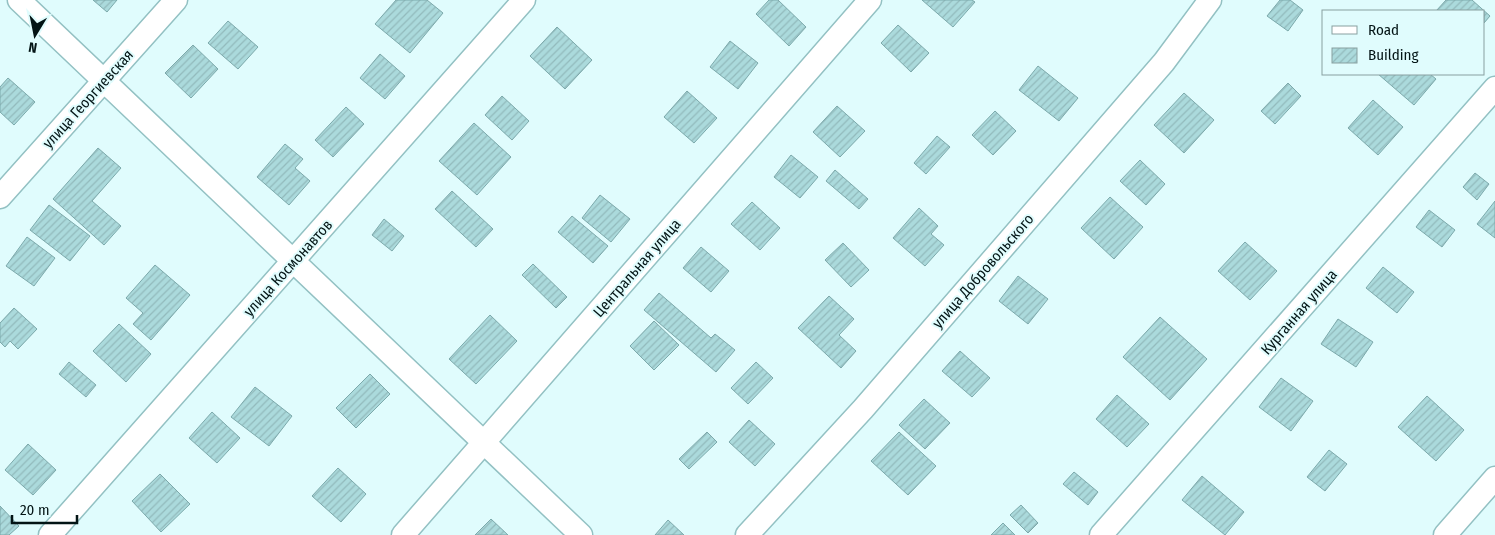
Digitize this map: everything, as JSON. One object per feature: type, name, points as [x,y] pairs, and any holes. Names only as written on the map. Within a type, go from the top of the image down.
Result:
[{"type":"street","points":[[19,0],[581,535]]},
{"type":"street","name":"улица Георгиевская","points":[[0,198],[176,0]]},
{"type":"street","name":"улица Космонавтов","points":[[50,535],[294,262],[524,0]]},
{"type":"street","name":"Центральная улица","points":[[403,535],[870,0]]},
{"type":"street","name":"улица Добровольского","points":[[747,535],[863,409],[1164,62],[1210,0]]},
{"type":"street","name":"Курганная улица","points":[[1101,535],[1495,88]]},
{"type":"street","points":[[1445,535],[1495,478]]},
{"type":"building","points":[[93,0],[117,0],[107,12]]},
{"type":"building","points":[[396,0],[427,0],[443,13],[410,53],[375,24]]},
{"type":"building","points":[[769,0],[778,0],[806,27],[789,46],[756,14]]},
{"type":"building","points":[[922,0],[972,0],[975,2],[953,27]]},
{"type":"building","points":[[1280,0],[1290,0],[1303,10],[1288,31],[1267,16]]},
{"type":"building","points":[[1446,0],[1472,0],[1483,10],[1437,10]]},
{"type":"building","points":[[1485,12],[1490,16],[1485,22]]},
{"type":"building","points":[[228,21],[258,47],[238,69],[208,43]]},
{"type":"building","points":[[898,25],[929,53],[911,72],[881,43]]},
{"type":"building","points":[[557,27],[592,60],[565,89],[530,56]]},
{"type":"building","points":[[730,41],[758,63],[738,89],[710,67]]},
{"type":"building","points":[[193,45],[218,69],[191,98],[165,73]]},
{"type":"building","points":[[380,54],[405,76],[385,99],[360,78]]},
{"type":"building","points":[[1038,66],[1078,98],[1059,121],[1019,90]]},
{"type":"building","points":[[1379,75],[1431,75],[1436,79],[1414,105]]},
{"type":"building","points":[[8,78],[35,102],[14,125],[0,112],[0,87]]},
{"type":"building","points":[[1288,83],[1301,96],[1275,124],[1261,111]]},
{"type":"building","points":[[687,91],[717,118],[694,143],[664,117]]},
{"type":"building","points":[[1184,93],[1214,120],[1184,153],[1154,125]]},
{"type":"building","points":[[502,96],[529,121],[512,140],[485,115]]},
{"type":"building","points":[[1373,100],[1403,127],[1378,155],[1348,128]]},
{"type":"building","points":[[837,106],[865,131],[840,157],[813,132]]},
{"type":"building","points":[[346,107],[364,124],[333,157],[315,140]]},
{"type":"building","points":[[995,111],[1016,131],[993,155],[972,135]]},
{"type":"building","points":[[474,123],[511,157],[477,195],[439,161]]},
{"type":"building","points":[[937,136],[950,147],[926,174],[914,163]]},
{"type":"building","points":[[285,144],[303,159],[295,168],[310,181],[289,205],[257,177]]},
{"type":"building","points":[[98,148],[121,168],[92,201],[121,226],[104,245],[53,199]]},
{"type":"building","points":[[791,155],[818,177],[800,198],[774,177]]},
{"type":"building","points":[[1140,160],[1165,184],[1146,205],[1120,181]]},
{"type":"building","points":[[835,170],[868,199],[859,209],[826,181]]},
{"type":"building","points":[[1475,173],[1489,184],[1477,200],[1463,187]]},
{"type":"building","points":[[452,191],[493,229],[476,247],[435,209]]},
{"type":"building","points":[[600,195],[630,219],[611,242],[582,218]]},
{"type":"building","points":[[1110,197],[1143,227],[1114,259],[1081,228]]},
{"type":"building","points":[[1495,201],[1495,238],[1477,224]]},
{"type":"building","points":[[752,202],[780,228],[760,250],[731,224]]},
{"type":"building","points":[[49,205],[90,236],[70,261],[30,230]]},
{"type":"building","points":[[919,208],[938,226],[931,234],[944,245],[925,266],[893,238]]},
{"type":"building","points":[[1429,210],[1455,230],[1442,247],[1416,227]]},
{"type":"building","points":[[572,216],[608,246],[593,263],[558,232]]},
{"type":"building","points":[[384,219],[404,236],[392,251],[372,235]]},
{"type":"building","points":[[27,237],[55,258],[34,286],[6,266]]},
{"type":"building","points":[[1245,242],[1277,271],[1250,300],[1218,271]]},
{"type":"building","points":[[843,243],[869,270],[851,287],[825,260]]},
{"type":"building","points":[[701,247],[729,271],[711,292],[683,268]]},
{"type":"building","points":[[533,264],[567,297],[556,308],[522,275]]},
{"type":"building","points":[[155,265],[190,295],[151,340],[133,324],[143,313],[126,298]]},
{"type":"building","points":[[1383,267],[1414,292],[1397,313],[1366,288]]},
{"type":"building","points":[[1018,276],[1048,299],[1028,324],[999,301]]},
{"type":"building","points":[[659,293],[711,338],[715,334],[735,350],[716,372],[644,310]]},
{"type":"building","points":[[829,296],[854,319],[839,335],[856,351],[841,368],[798,328]]},
{"type":"building","points":[[14,308],[37,329],[18,349],[10,341],[5,347],[0,342],[0,323]]},
{"type":"building","points":[[490,315],[517,341],[476,384],[449,359]]},
{"type":"building","points":[[1160,317],[1207,359],[1170,400],[1123,357]]},
{"type":"building","points":[[1338,319],[1373,342],[1356,367],[1321,344]]},
{"type":"building","points":[[654,321],[679,345],[654,370],[630,346]]},
{"type":"building","points":[[119,324],[151,354],[126,382],[93,351]]},
{"type":"building","points":[[960,351],[990,378],[972,397],[942,371]]},
{"type":"building","points":[[69,362],[96,385],[86,397],[59,374]]},
{"type":"building","points":[[756,362],[773,378],[748,404],[731,388]]},
{"type":"building","points":[[370,374],[390,394],[356,428],[336,408]]},
{"type":"building","points":[[1281,378],[1313,401],[1291,431],[1259,407]]},
{"type":"building","points":[[255,387],[292,416],[269,446],[231,417]]},
{"type":"building","points":[[1117,395],[1149,424],[1127,447],[1096,419]]},
{"type":"building","points":[[1427,396],[1464,430],[1436,461],[1398,427]]},
{"type":"building","points":[[924,399],[950,423],[925,449],[899,425]]},
{"type":"building","points":[[212,412],[240,438],[217,463],[189,438]]},
{"type":"building","points":[[749,420],[775,444],[755,466],[729,442]]},
{"type":"building","points":[[707,432],[717,442],[689,469],[679,459]]},
{"type":"building","points":[[899,432],[936,466],[908,495],[871,461]]},
{"type":"building","points":[[28,444],[56,470],[33,495],[5,470]]},
{"type":"building","points":[[1329,450],[1347,464],[1325,491],[1307,477]]},
{"type":"building","points":[[338,468],[366,494],[341,522],[312,496]]},
{"type":"building","points":[[1074,472],[1098,492],[1088,505],[1063,484]]},
{"type":"building","points":[[160,474],[190,504],[161,532],[132,501]]},
{"type":"building","points":[[1202,476],[1244,512],[1225,535],[1182,500]]},
{"type":"building","points":[[1021,505],[1038,523],[1028,533],[1010,515]]},
{"type":"building","points":[[0,506],[19,526],[9,535],[0,535]]},
{"type":"building","points":[[491,519],[508,535],[475,535]]},
{"type":"building","points":[[668,520],[684,535],[655,535]]},
{"type":"building","points":[[1003,523],[1015,535],[991,535]]}]
